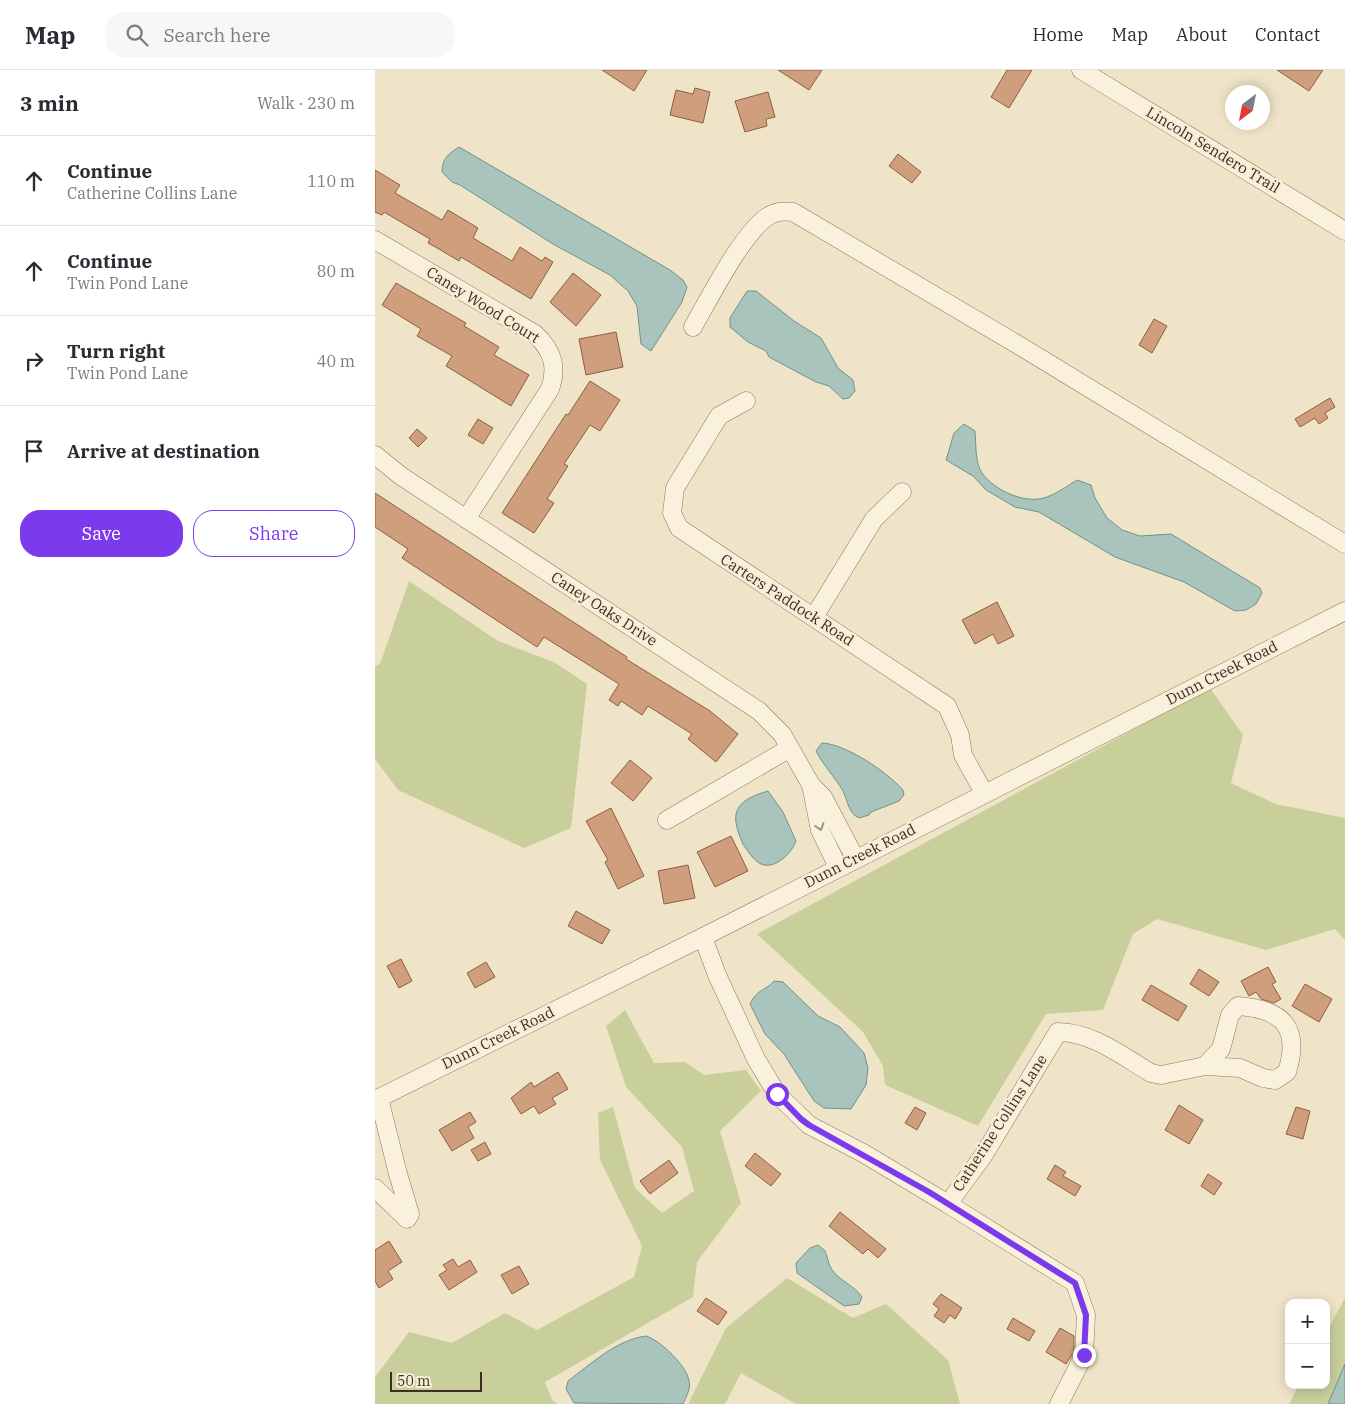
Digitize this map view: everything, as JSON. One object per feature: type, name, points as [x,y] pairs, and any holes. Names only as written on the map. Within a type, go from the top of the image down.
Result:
[{"type":"street","name":"Lincoln Sendero Trail","points":[[1081,70],[1345,230]]},
{"type":"street","points":[[693,327],[713,290],[752,230],[767,217],[780,211],[793,212],[1020,346],[1345,544]]},
{"type":"street","name":"Caney Wood Court","points":[[375,240],[535,334],[551,353],[554,378],[550,389],[466,519]]},
{"type":"street","name":"Carters Paddock Road","points":[[746,401],[719,416],[675,488],[672,513],[679,528],[947,706],[960,735],[963,755],[984,793]]},
{"type":"street","name":"Caney Oaks Drive","points":[[375,455],[401,476],[759,711],[782,734],[811,785],[823,797],[855,858]]},
{"type":"street","points":[[814,617],[874,519],[901,492]]},
{"type":"street","name":"Dunn Creek Road","points":[[377,1099],[703,937],[855,858],[1345,612]]},
{"type":"street","points":[[667,820],[790,748]]},
{"type":"street","name":"Caney Oaks Drive","points":[[811,785],[820,830],[838,867]]},
{"type":"street","name":"Catherine Collins Lane","points":[[703,937],[717,976],[756,1059],[777,1094],[809,1125],[863,1153],[948,1204],[983,1156],[1058,1032],[1075,1032],[1156,1074],[1161,1075],[1205,1066],[1240,1068],[1263,1078],[1275,1080],[1287,1072],[1293,1052],[1290,1034],[1280,1017],[1259,1007],[1238,1006],[1230,1015],[1221,1049],[1205,1066]]},
{"type":"street","points":[[375,1188],[407,1219],[410,1214],[377,1099]]},
{"type":"street","points":[[948,1204],[1075,1283],[1086,1315],[1084,1355],[1059,1404]]},
{"type":"green space","points":[[409,581],[498,641],[554,662],[587,684],[571,828],[524,848],[398,790],[375,759],[375,666],[380,664]]},
{"type":"green space","points":[[1210,688],[1243,735],[1231,783],[1276,804],[1345,818],[1345,940],[1335,929],[1266,950],[1157,919],[1133,934],[1103,1010],[1046,1014],[978,1126],[885,1085],[883,1066],[863,1032],[757,934]]},
{"type":"green space","points":[[625,1010],[654,1063],[685,1062],[704,1075],[746,1070],[761,1091],[720,1131],[741,1203],[697,1262],[693,1297],[545,1382],[552,1400],[558,1404],[375,1404],[375,1377],[409,1332],[452,1343],[505,1313],[537,1330],[634,1277],[642,1246],[600,1160],[598,1113],[613,1107],[635,1188],[662,1213],[694,1191],[682,1147],[626,1087],[606,1026]]},
{"type":"green space","points":[[787,1278],[853,1318],[886,1304],[948,1360],[960,1404],[796,1404],[741,1373],[725,1404],[688,1404],[726,1328]]},
{"type":"green space","points":[[1345,1298],[1345,1364],[1328,1404],[1289,1404],[1297,1389],[1330,1389],[1330,1326]]},
{"type":"water","points":[[459,147],[670,270],[683,280],[687,287],[682,302],[651,351],[641,344],[637,306],[628,291],[610,275],[553,244],[460,185],[452,182],[442,172],[446,157]]},
{"type":"water","points":[[747,291],[756,291],[794,321],[821,338],[838,368],[853,380],[855,391],[849,398],[843,399],[829,386],[816,382],[769,357],[766,351],[748,342],[730,327],[730,318]]},
{"type":"water","points":[[964,424],[975,431],[977,458],[982,473],[1003,491],[1021,498],[1039,499],[1055,494],[1077,480],[1091,485],[1095,498],[1107,518],[1122,530],[1140,536],[1171,534],[1260,588],[1262,593],[1256,604],[1246,610],[1235,611],[1184,582],[1115,557],[1039,512],[1015,507],[986,490],[973,476],[946,460],[954,433]]},
{"type":"water","points":[[822,743],[843,748],[866,760],[896,783],[903,790],[904,795],[899,801],[871,812],[869,815],[859,818],[855,816],[850,810],[843,791],[816,751]]},
{"type":"water","points":[[768,791],[783,812],[796,841],[787,855],[772,865],[761,864],[751,855],[743,844],[736,824],[737,810],[741,804]]},
{"type":"water","points":[[774,981],[783,982],[818,1016],[840,1027],[864,1053],[868,1068],[866,1085],[851,1109],[824,1108],[814,1101],[784,1054],[765,1034],[750,1004],[758,993]]},
{"type":"water","points":[[818,1245],[825,1251],[832,1270],[862,1297],[859,1304],[844,1306],[797,1273],[796,1263],[810,1248]]},
{"type":"water","points":[[646,1336],[652,1338],[672,1354],[687,1375],[689,1387],[683,1404],[574,1403],[566,1389],[568,1381],[595,1360],[624,1342]]},
{"type":"water","points":[[1345,1364],[1345,1404],[1328,1404]]},
{"type":"building","points":[[602,70],[647,70],[634,91]]},
{"type":"building","points":[[778,70],[822,70],[809,90]]},
{"type":"building","points":[[1007,70],[1032,70],[1009,108],[991,97]]},
{"type":"building","points":[[1277,70],[1323,70],[1309,91]]},
{"type":"building","points":[[695,88],[710,92],[703,123],[670,115],[676,90],[693,94]]},
{"type":"building","points":[[768,92],[775,117],[766,119],[767,126],[745,132],[735,101]]},
{"type":"building","points":[[898,154],[921,172],[912,183],[889,166]]},
{"type":"building","points":[[375,170],[400,185],[395,193],[442,220],[448,210],[478,228],[473,238],[512,261],[520,247],[542,261],[545,257],[553,262],[531,299],[461,257],[459,261],[428,243],[430,239],[384,212],[382,215],[375,212]]},
{"type":"building","points":[[573,273],[601,295],[576,326],[550,302]]},
{"type":"building","points":[[396,283],[466,323],[464,326],[499,347],[494,355],[529,375],[511,406],[446,366],[452,356],[417,336],[421,329],[382,305]]},
{"type":"building","points":[[1154,319],[1167,326],[1152,353],[1139,345]]},
{"type":"building","points":[[616,332],[623,367],[586,375],[579,339]]},
{"type":"building","points":[[590,381],[620,400],[600,431],[590,425],[564,464],[568,466],[547,499],[554,503],[534,533],[502,513],[566,414],[568,415]]},
{"type":"building","points":[[1330,398],[1335,407],[1325,413],[1328,418],[1319,424],[1315,418],[1300,427],[1295,419]]},
{"type":"building","points":[[478,419],[493,428],[483,444],[468,435]]},
{"type":"building","points":[[417,429],[427,438],[418,447],[409,438]]},
{"type":"building","points":[[375,493],[627,657],[626,659],[710,711],[738,734],[716,762],[688,739],[692,734],[648,706],[642,715],[621,701],[618,706],[609,700],[619,684],[544,637],[537,647],[402,558],[408,549],[375,527]]},
{"type":"building","points":[[997,602],[1014,636],[998,644],[993,634],[975,644],[962,620]]},
{"type":"building","points":[[630,760],[652,778],[633,801],[611,783]]},
{"type":"building","points":[[611,808],[644,876],[618,889],[605,862],[608,860],[586,821]]},
{"type":"building","points":[[731,836],[748,871],[715,887],[697,852]]},
{"type":"building","points":[[688,865],[695,898],[664,904],[658,871]]},
{"type":"building","points":[[576,911],[610,930],[602,944],[568,926]]},
{"type":"building","points":[[401,959],[412,981],[399,988],[387,966]]},
{"type":"building","points":[[486,962],[495,977],[475,988],[467,973]]},
{"type":"building","points":[[1268,967],[1276,982],[1272,984],[1281,999],[1274,1003],[1261,999],[1256,992],[1249,996],[1241,981]]},
{"type":"building","points":[[1199,969],[1219,982],[1209,996],[1190,984]]},
{"type":"building","points":[[1305,984],[1332,999],[1319,1022],[1292,1006]]},
{"type":"building","points":[[1151,985],[1187,1006],[1178,1021],[1142,1000]]},
{"type":"building","points":[[558,1072],[568,1089],[552,1098],[556,1104],[539,1114],[534,1106],[521,1114],[511,1098],[531,1082],[534,1087]]},
{"type":"building","points":[[1179,1105],[1203,1120],[1189,1144],[1165,1130]]},
{"type":"building","points":[[915,1107],[926,1113],[917,1130],[905,1123]]},
{"type":"building","points":[[1296,1107],[1310,1111],[1303,1139],[1286,1134]]},
{"type":"building","points":[[470,1112],[476,1122],[468,1127],[474,1138],[452,1151],[439,1130]]},
{"type":"building","points":[[485,1142],[491,1154],[478,1161],[471,1150]]},
{"type":"building","points":[[755,1153],[781,1174],[771,1186],[745,1166]]},
{"type":"building","points":[[669,1160],[678,1173],[650,1194],[640,1181]]},
{"type":"building","points":[[1055,1165],[1066,1172],[1063,1176],[1081,1186],[1075,1196],[1047,1179]]},
{"type":"building","points":[[1208,1174],[1222,1183],[1214,1195],[1201,1186]]},
{"type":"building","points":[[840,1212],[886,1249],[878,1258],[868,1249],[863,1254],[829,1226]]},
{"type":"building","points":[[389,1241],[402,1262],[388,1271],[393,1279],[379,1288],[375,1281],[375,1250]]},
{"type":"building","points":[[453,1259],[458,1267],[470,1260],[477,1272],[449,1290],[439,1275],[447,1270],[443,1265]]},
{"type":"building","points":[[519,1266],[529,1284],[512,1294],[501,1275]]},
{"type":"building","points":[[941,1294],[962,1308],[955,1319],[950,1315],[944,1323],[934,1316],[939,1309],[933,1304]]},
{"type":"building","points":[[706,1298],[727,1312],[718,1325],[697,1311]]},
{"type":"building","points":[[1013,1318],[1035,1331],[1029,1341],[1007,1329]]},
{"type":"building","points":[[1060,1328],[1074,1336],[1074,1352],[1066,1364],[1046,1352]]},
{"type":"route","points":[[777,1094],[809,1125],[879,1162],[897,1175],[929,1192],[1075,1283],[1086,1315],[1084,1355]]}]
